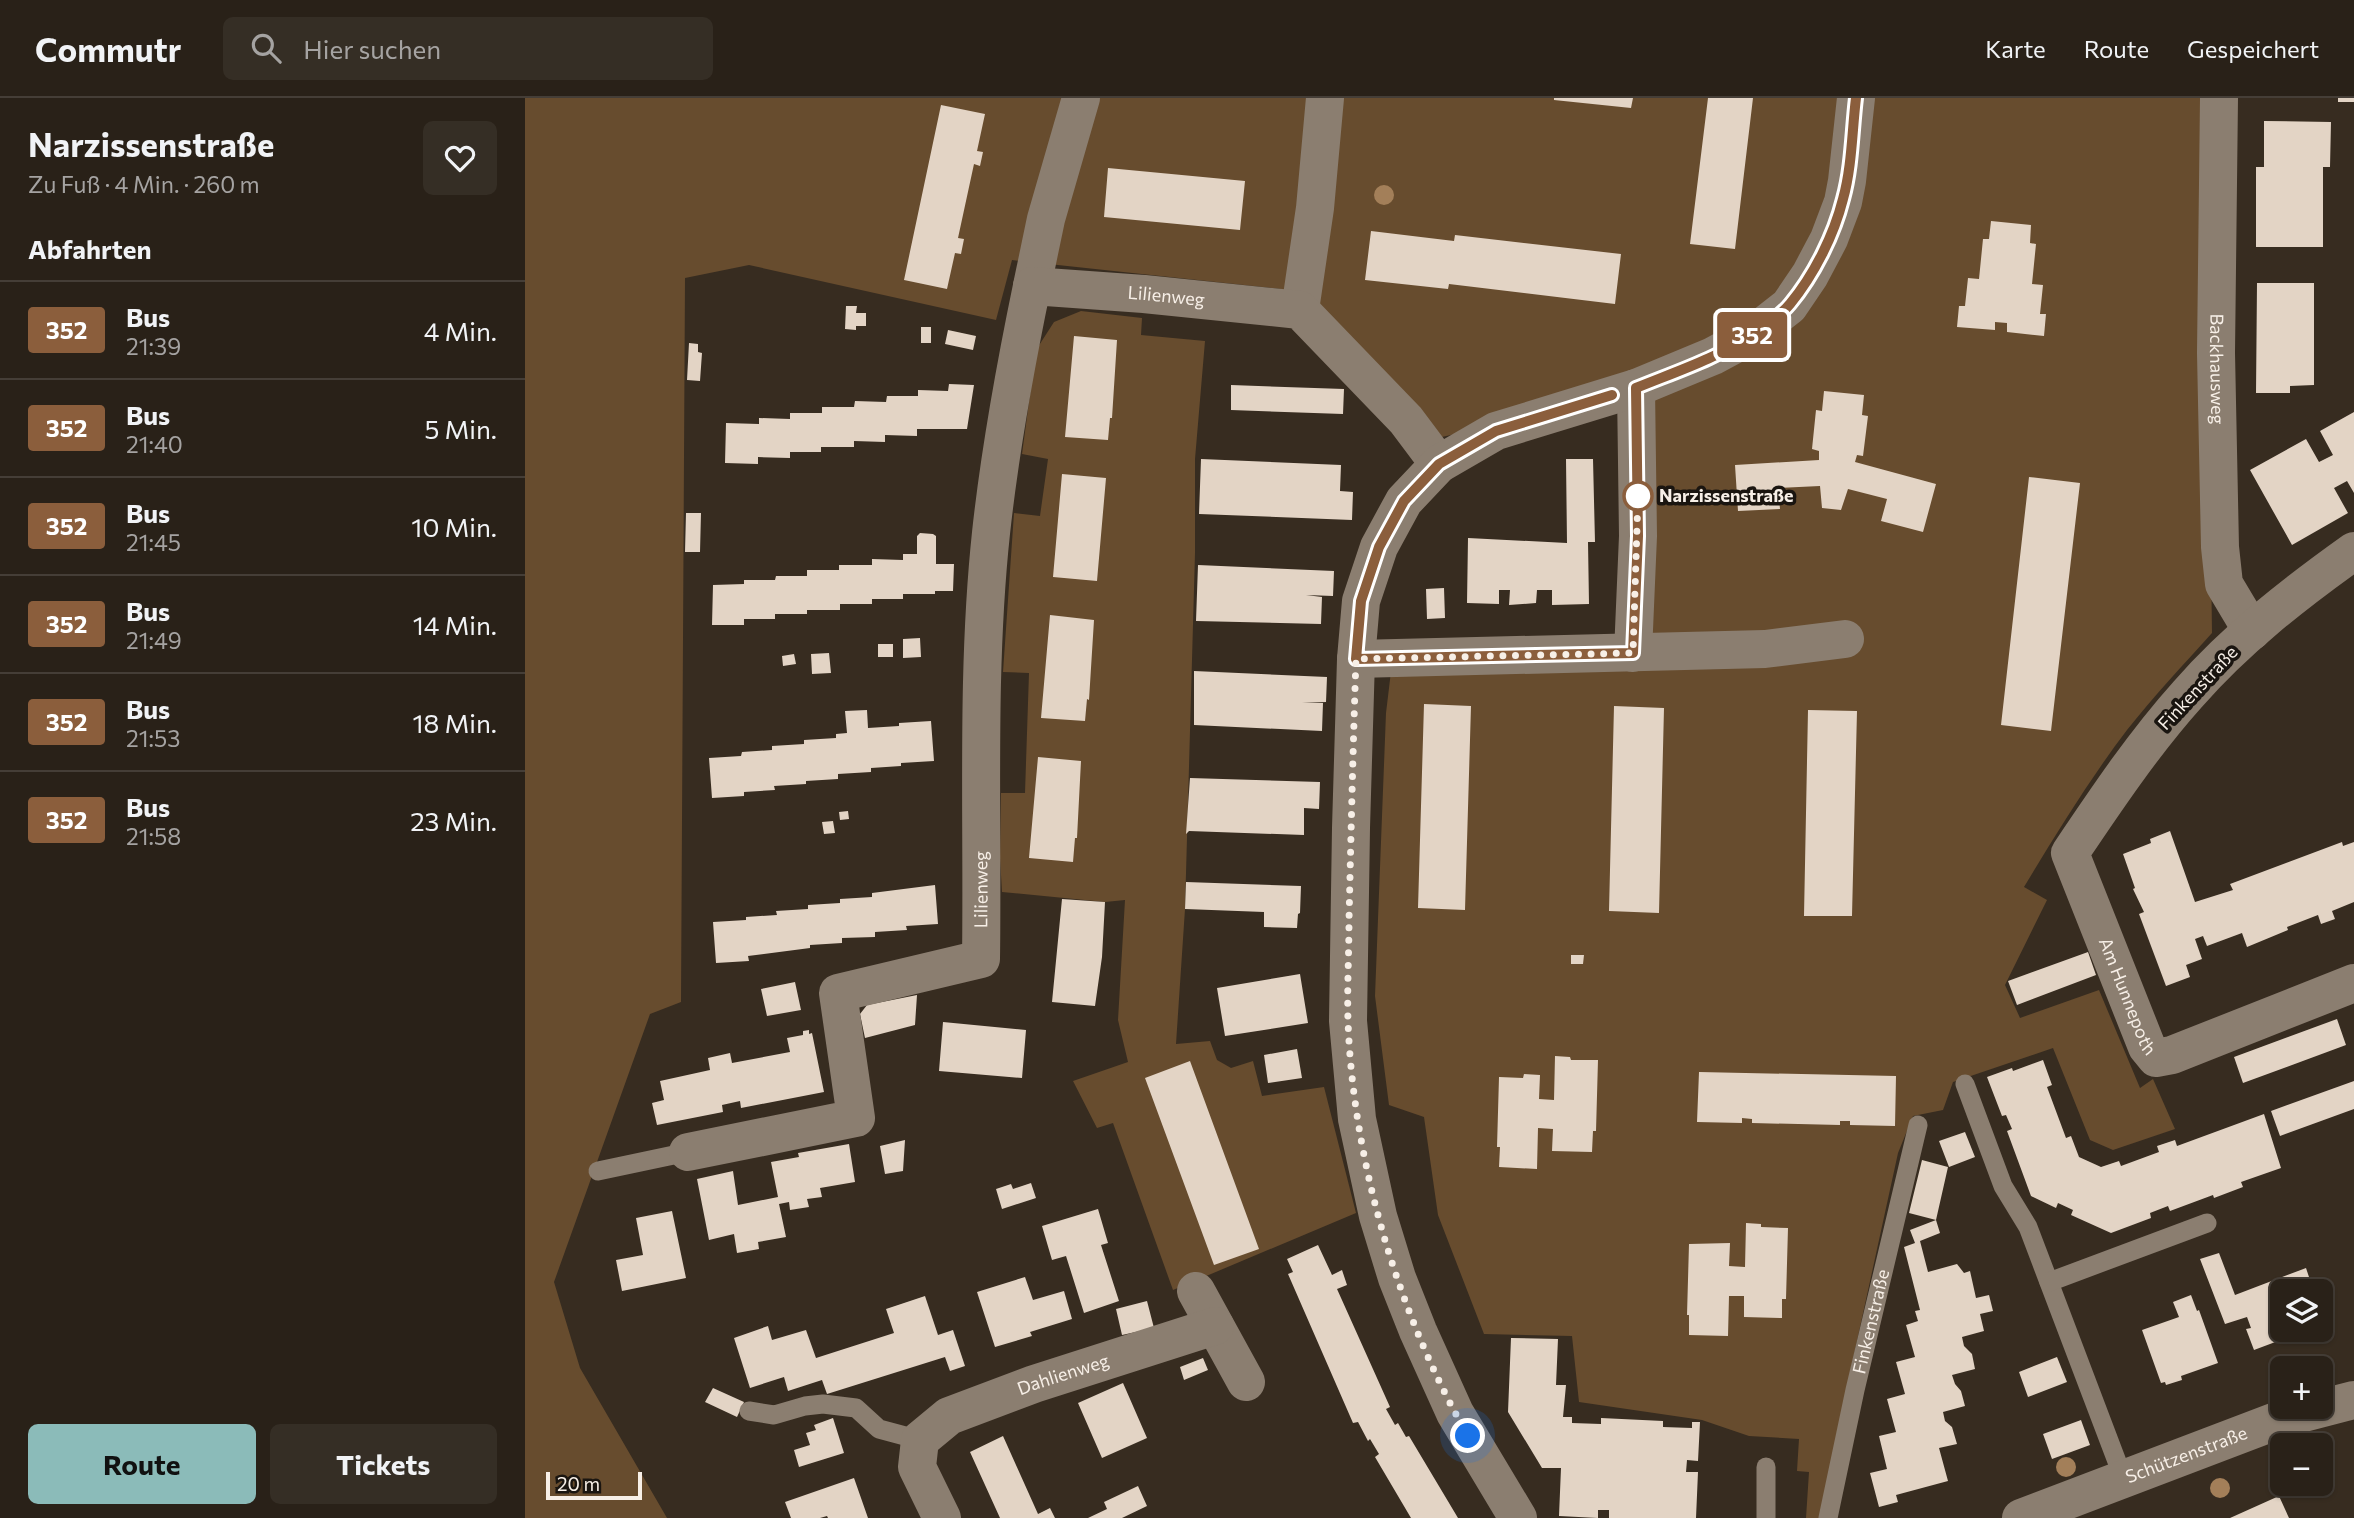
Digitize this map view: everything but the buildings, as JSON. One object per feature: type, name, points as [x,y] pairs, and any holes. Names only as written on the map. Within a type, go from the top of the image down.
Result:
[{"type":"street","name":"Lilienweg","points":[[688,1152],[856,1118],[838,993],[981,959],[983,672],[991,534],[1002,446],[1032,286],[1046,219],[1081,98]]},
{"type":"street","points":[[1325,98],[1315,208],[1300,310],[1406,420],[1439,464]]},
{"type":"street","points":[[1518,1518],[1455,1413],[1418,1331],[1397,1278],[1378,1216],[1357,1119],[1348,1021],[1356,659],[1361,601],[1379,547],[1404,501],[1439,464],[1496,431],[1636,388],[1713,356],[1742,341],[1789,306],[1810,275],[1829,239],[1843,202],[1856,98]]},
{"type":"street","name":"Backhausweg","points":[[2219,98],[2216,353],[2220,547],[2224,584],[2252,631]]},
{"type":"street","name":"Lilienweg","points":[[1032,286],[1145,294],[1300,310]]},
{"type":"street","points":[[1633,653],[1638,536],[1636,388]]},
{"type":"street","name":"Finkenstraße","points":[[2070,853],[2152,736],[2190,692],[2252,631],[2354,551]]},
{"type":"street","points":[[1356,659],[1765,649],[1845,639]]},
{"type":"street","name":"Am Hunnepoth","points":[[2070,853],[2147,1047],[2156,1058],[2172,1055],[2354,984]]},
{"type":"street","points":[[1196,1291],[1246,1382]]},
{"type":"street","name":"Dahlienweg","points":[[920,1440],[949,1416],[1034,1384],[1215,1326]]},
{"type":"street","name":"Schützenstraße","points":[[2021,1518],[2284,1418],[2354,1400]]},
{"type":"street","points":[[920,1440],[917,1467],[942,1518]]},
{"type":"lane","points":[[1965,1084],[2003,1186],[2028,1227],[2123,1480]]},
{"type":"lane","name":"Finkenstraße","points":[[1828,1518],[1855,1390],[1918,1125]]},
{"type":"lane","name":"Lilienweg","points":[[598,1171],[688,1152]]},
{"type":"lane","points":[[2049,1282],[2207,1223]]},
{"type":"lane","points":[[750,1411],[774,1415],[823,1404],[856,1408],[879,1429],[920,1440]]},
{"type":"lane","points":[[1766,1467],[1766,1518]]},
{"type":"shaded area","points":[[525,98],[2201,98],[2206,193],[2212,633],[2127,730],[2073,807],[2024,887],[2047,900],[2005,985],[2020,1018],[2099,990],[2140,1088],[2153,1079],[2175,1129],[2113,1150],[2090,1140],[2053,1048],[1953,1082],[1943,1110],[1913,1116],[1898,1153],[1836,1437],[1824,1518],[1806,1518],[1809,1472],[1797,1471],[1799,1439],[1749,1436],[1702,1420],[1579,1402],[1572,1336],[1484,1334],[1438,1215],[1424,1117],[1389,1105],[1375,996],[1386,713],[1392,663],[1641,659],[1644,381],[1492,426],[1428,440],[1281,289],[1012,260],[996,320],[749,265],[685,278],[681,1002],[650,1014],[554,1282],[580,1368],[667,1518],[525,1518]]},
{"type":"shaded area","points":[[1081,311],[1142,318],[1141,335],[1205,341],[1195,459],[1185,909],[1176,1044],[1210,1041],[1217,1060],[1231,1068],[1253,1061],[1262,1096],[1324,1087],[1356,1213],[1173,1290],[1113,1123],[1097,1128],[1073,1081],[1128,1062],[1118,1020],[1125,900],[1105,902],[1002,892],[1001,793],[1025,793],[1029,673],[1003,672],[1014,513],[1040,516],[1048,459],[1022,454],[1036,350],[1054,322]]},
{"type":"bus line","name":"352","points":[[1612,395],[1496,431],[1439,464],[1404,501],[1379,547],[1361,601],[1356,659],[1633,653],[1638,536],[1636,388],[1713,356],[1752,335],[1789,306],[1810,275],[1829,239],[1843,202],[1856,98]]},
{"type":"place","name":"Narzissenstraße","points":[[1638,496]]},
{"type":"route","points":[[1468,1436],[1418,1331],[1397,1278],[1378,1216],[1357,1119],[1348,1021],[1356,659],[1633,653],[1638,496]]}]
